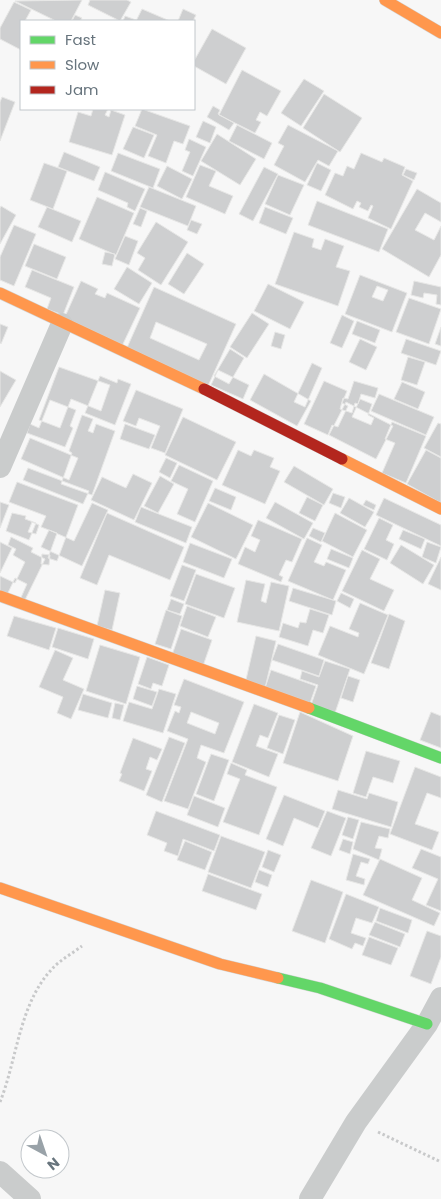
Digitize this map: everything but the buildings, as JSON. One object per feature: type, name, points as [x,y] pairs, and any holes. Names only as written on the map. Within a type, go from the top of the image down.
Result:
[{"type":"main road","points":[[386,0],[441,33]]},
{"type":"main road","points":[[0,293],[62,324],[176,374],[441,509]]},
{"type":"main road","points":[[0,596],[361,727],[441,758]]},
{"type":"main road","points":[[0,888],[108,924],[156,944],[220,964],[320,988],[427,1024]]},
{"type":"street","points":[[0,467],[62,324]]},
{"type":"street","points":[[310,1199],[356,1122],[427,1024],[441,998]]},
{"type":"street","points":[[0,1172],[30,1199]]},
{"type":"path","points":[[0,1102],[19,1032],[38,991],[52,969],[108,924]]},
{"type":"path","points":[[356,1122],[441,1162]]},
{"type":"traffic: fast","points":[[309,708],[441,758]]},
{"type":"traffic: fast","points":[[278,978],[320,988],[427,1024]]},
{"type":"traffic: slow","points":[[385,0],[441,33]]},
{"type":"traffic: slow","points":[[0,293],[204,389]]},
{"type":"traffic: slow","points":[[342,459],[441,509]]},
{"type":"traffic: slow","points":[[0,596],[309,708]]},
{"type":"traffic: slow","points":[[0,888],[220,964],[278,978]]},
{"type":"traffic: jam","points":[[204,389],[342,459]]}]
